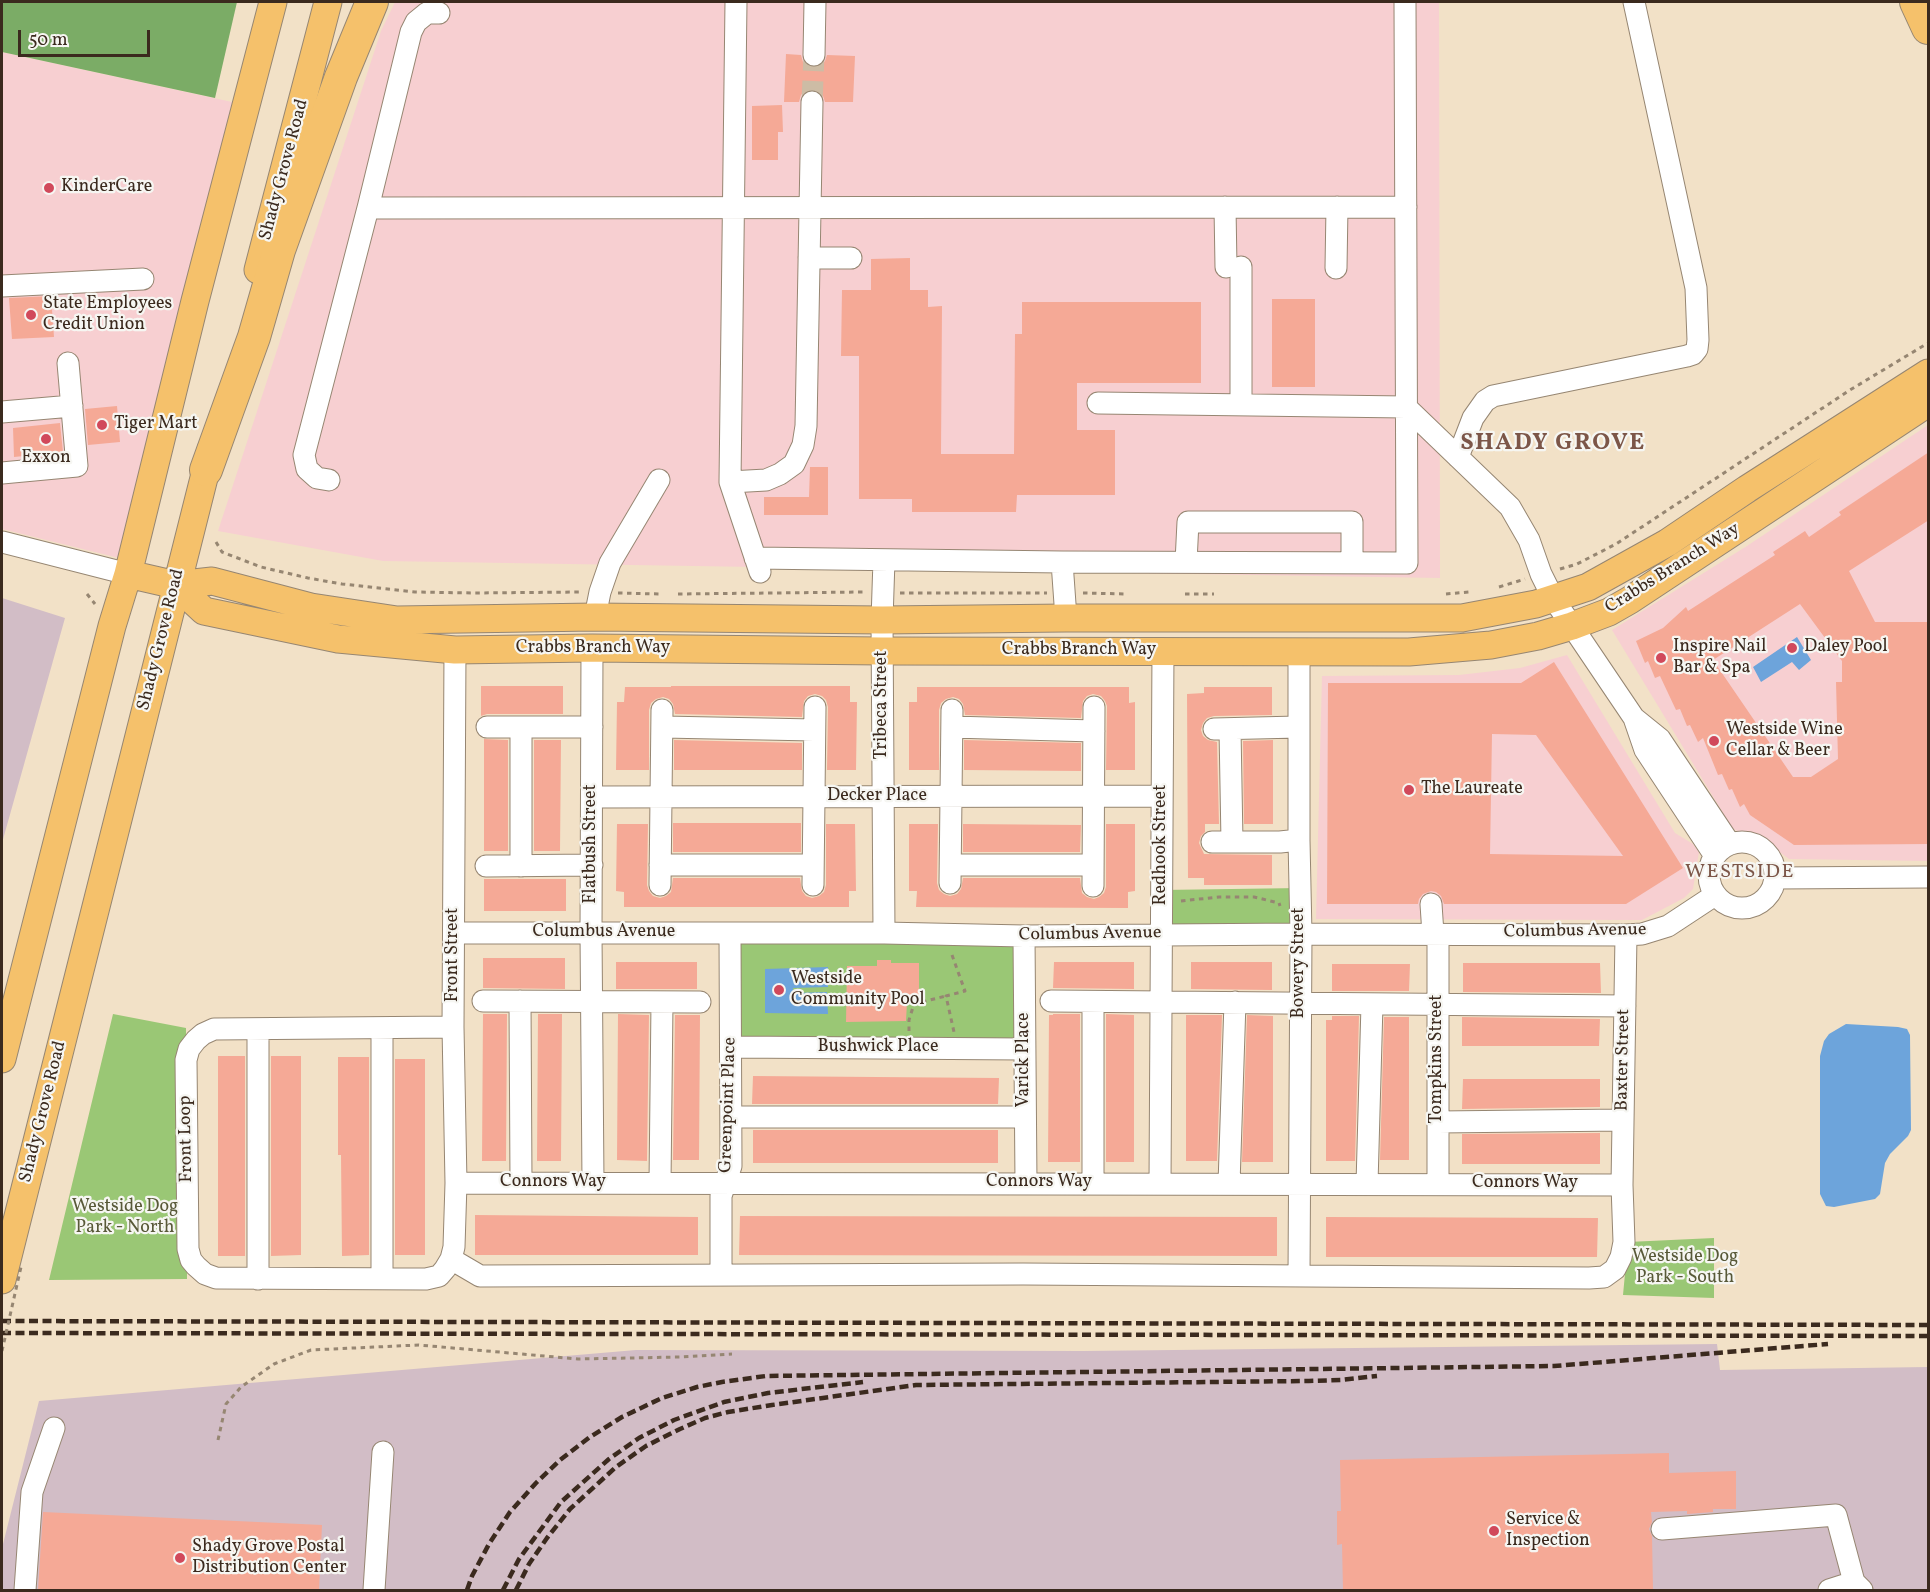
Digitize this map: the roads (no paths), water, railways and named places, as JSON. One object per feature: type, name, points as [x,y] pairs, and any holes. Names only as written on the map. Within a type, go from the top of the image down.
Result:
[{"type":"highway","points":[[206,470],[254,337],[279,250],[341,77],[372,2]]},
{"type":"highway","points":[[1916,2],[1929,28]]},
{"type":"highway","points":[[1924,2],[1929,8]]},
{"type":"main road","points":[[2,1059],[273,2]]},
{"type":"main road","name":"Shady Grove Road","points":[[10,1270],[176,585],[328,2]]},
{"type":"main road","name":"Crabbs Branch Way","points":[[128,574],[176,585],[212,580],[311,607],[397,620],[595,617],[882,620],[1462,618],[1509,610],[1588,586],[1667,543],[1929,373]]},
{"type":"main road","name":"Crabbs Branch Way","points":[[176,585],[204,611],[338,639],[455,650],[592,648],[1409,652],[1491,645],[1543,635],[1572,626],[1608,612],[1630,600],[1929,403]]},
{"type":"street","points":[[736,2],[730,482],[758,566],[884,560],[1407,563],[1405,2]]},
{"type":"street","points":[[814,55],[815,2]]},
{"type":"street","points":[[1458,457],[1473,418],[1485,401],[1493,396],[1687,356],[1693,354],[1697,349],[1696,288],[1635,2]]},
{"type":"street","points":[[329,480],[317,478],[307,469],[304,455],[411,32],[417,22],[427,13],[439,13]]},
{"type":"street","points":[[730,482],[766,480],[780,474],[794,464],[802,445],[806,426],[812,102]]},
{"type":"street","points":[[1226,207],[1234,267],[1241,405]]},
{"type":"street","points":[[1336,207],[1336,268]]},
{"type":"street","points":[[368,208],[1406,207]]},
{"type":"street","points":[[809,258],[851,258]]},
{"type":"street","points":[[2,286],[143,279]]},
{"type":"street","points":[[2,473],[77,466],[68,363]]},
{"type":"street","points":[[1098,403],[1406,407],[1510,507],[1529,540],[1541,574],[1553,598],[1634,718],[1645,750],[1723,850]]},
{"type":"street","points":[[2,412],[72,406]]},
{"type":"street","points":[[595,617],[600,592],[610,563],[659,480]]},
{"type":"street","points":[[1186,562],[1188,522],[1352,522],[1352,563]]},
{"type":"street","name":"Crabbs Branch Way","points":[[2,542],[128,574]]},
{"type":"street","name":"Tribeca Street","points":[[884,560],[882,620],[884,933]]},
{"type":"street","points":[[1062,562],[1066,618]]},
{"type":"street","name":"Flatbush Street","points":[[592,648],[593,1183]]},
{"type":"street","name":"Front Street","points":[[451,1259],[454,1247],[456,1184],[453,1027],[455,650]]},
{"type":"street","name":"Redhook Street","points":[[1160,1184],[1163,650]]},
{"type":"street","name":"Bowery Street","points":[[1299,651],[1301,934],[1299,1276]]},
{"type":"street","points":[[814,730],[662,719],[660,875],[813,875],[815,707]]},
{"type":"street","points":[[1094,707],[1094,731],[1093,797],[1093,875],[951,874],[952,718],[1094,731]]},
{"type":"street","points":[[487,727],[592,727]]},
{"type":"street","points":[[521,727],[521,866]]},
{"type":"street","points":[[1298,727],[1222,729],[1222,842],[1299,840]]},
{"type":"street","name":"Decker Place","points":[[592,796],[883,798],[1162,796]]},
{"type":"street","points":[[1740,842],[1758,846],[1771,860],[1775,878],[1769,895],[1755,906],[1746,908],[1729,906],[1715,895],[1708,876],[1710,865],[1723,850],[1740,842]]},
{"type":"street","points":[[486,866],[592,865]]},
{"type":"street","points":[[1775,878],[1929,877]]},
{"type":"street","name":"Columbus Avenue","points":[[454,933],[884,933],[1024,936],[1626,935],[1642,934],[1668,926],[1715,895]]},
{"type":"street","name":"Tompkins Street","points":[[1431,904],[1436,934],[1438,1004],[1438,1184]]},
{"type":"street","name":"Greenpoint Place","points":[[721,1275],[721,1196],[731,1166],[730,934]]},
{"type":"street","name":"Baxter Street","points":[[451,1259],[480,1276],[1023,1274],[1604,1277],[1615,1269],[1621,1257],[1624,1242],[1622,1185],[1626,935]]},
{"type":"street","name":"Varick Place","points":[[1024,936],[1026,1184]]},
{"type":"street","points":[[483,1001],[700,1002]]},
{"type":"street","points":[[520,1001],[521,1183]]},
{"type":"street","points":[[1051,1001],[1625,1006]]},
{"type":"street","points":[[660,1183],[662,1002]]},
{"type":"street","points":[[1093,1002],[1093,1184]]},
{"type":"street","points":[[1229,1184],[1235,1002]]},
{"type":"street","points":[[1367,1184],[1372,1004]]},
{"type":"street","name":"Front Loop","points":[[451,1259],[438,1275],[426,1279],[216,1278],[205,1274],[191,1260],[188,1249],[186,1060],[189,1049],[196,1040],[214,1029],[453,1027]]},
{"type":"street","points":[[382,1028],[382,1279]]},
{"type":"street","points":[[258,1029],[258,1278]]},
{"type":"street","name":"Bushwick Place","points":[[731,1047],[1024,1049]]},
{"type":"street","points":[[731,1117],[1025,1117]]},
{"type":"street","points":[[1438,1122],[1623,1120]]},
{"type":"street","name":"Connors Way","points":[[456,1184],[1622,1185]]},
{"type":"street","points":[[25,1590],[32,1492],[54,1428]]},
{"type":"street","points":[[374,1590],[383,1452]]},
{"type":"street","points":[[1662,1529],[1836,1515],[1858,1586],[1829,1590]]},
{"type":"water","name":"Daley Pool","points":[[1797,637],[1811,660],[1799,670],[1792,662],[1761,682],[1753,667]]},
{"type":"water","name":"Westside Community Pool","points":[[828,967],[828,987],[793,988],[794,993],[827,992],[828,1014],[765,1013],[765,969]]},
{"type":"water","points":[[1846,1024],[1907,1029],[1910,1035],[1911,1130],[1885,1163],[1880,1194],[1875,1199],[1834,1207],[1826,1206],[1820,1194],[1820,1056],[1824,1041],[1829,1034]]},
{"type":"tunnel","points":[[812,102],[814,55]]},
{"type":"railway","points":[[2,1321],[1928,1325]]},
{"type":"railway","points":[[2,1333],[1928,1336]]},
{"type":"railway","points":[[467,1590],[489,1544],[510,1512],[560,1460],[590,1437],[622,1417],[662,1398],[722,1382],[766,1376],[1554,1366],[1828,1344]]},
{"type":"railway","points":[[516,1590],[529,1564],[570,1509],[616,1467],[646,1446],[680,1429],[705,1418],[728,1412],[916,1385],[1309,1381],[1377,1376]]},
{"type":"railway","points":[[503,1590],[519,1559],[561,1502],[609,1459],[639,1438],[674,1420],[724,1402],[768,1393],[863,1382]]},
{"type":"place","name":"KinderCare","points":[[49,188]]},
{"type":"place","name":"State Employees Credit Union","points":[[31,315]]},
{"type":"place","name":"Tiger Mart","points":[[102,425]]},
{"type":"place","name":"Exxon","points":[[46,439]]},
{"type":"place","name":"Daley Pool","points":[[1792,648]]},
{"type":"place","name":"Inspire Nail Bar & Spa","points":[[1661,658]]},
{"type":"place","name":"Westside Wine Cellar & Beer","points":[[1714,741]]},
{"type":"place","name":"The Laureate","points":[[1409,790]]},
{"type":"place","name":"Westside Community Pool","points":[[779,990]]},
{"type":"place","name":"Service & Inspection","points":[[1494,1531]]},
{"type":"place","name":"Shady Grove Postal Distribution Center","points":[[180,1558]]},
{"type":"district","name":"SHADY GROVE","points":[[1553,445]]},
{"type":"district","name":"WESTSIDE","points":[[1740,873]]},
{"type":"park label","name":"Westside Dog Park - North","points":[[125,1218]]},
{"type":"park label","name":"Westside Dog Park - South","points":[[1685,1268]]}]
